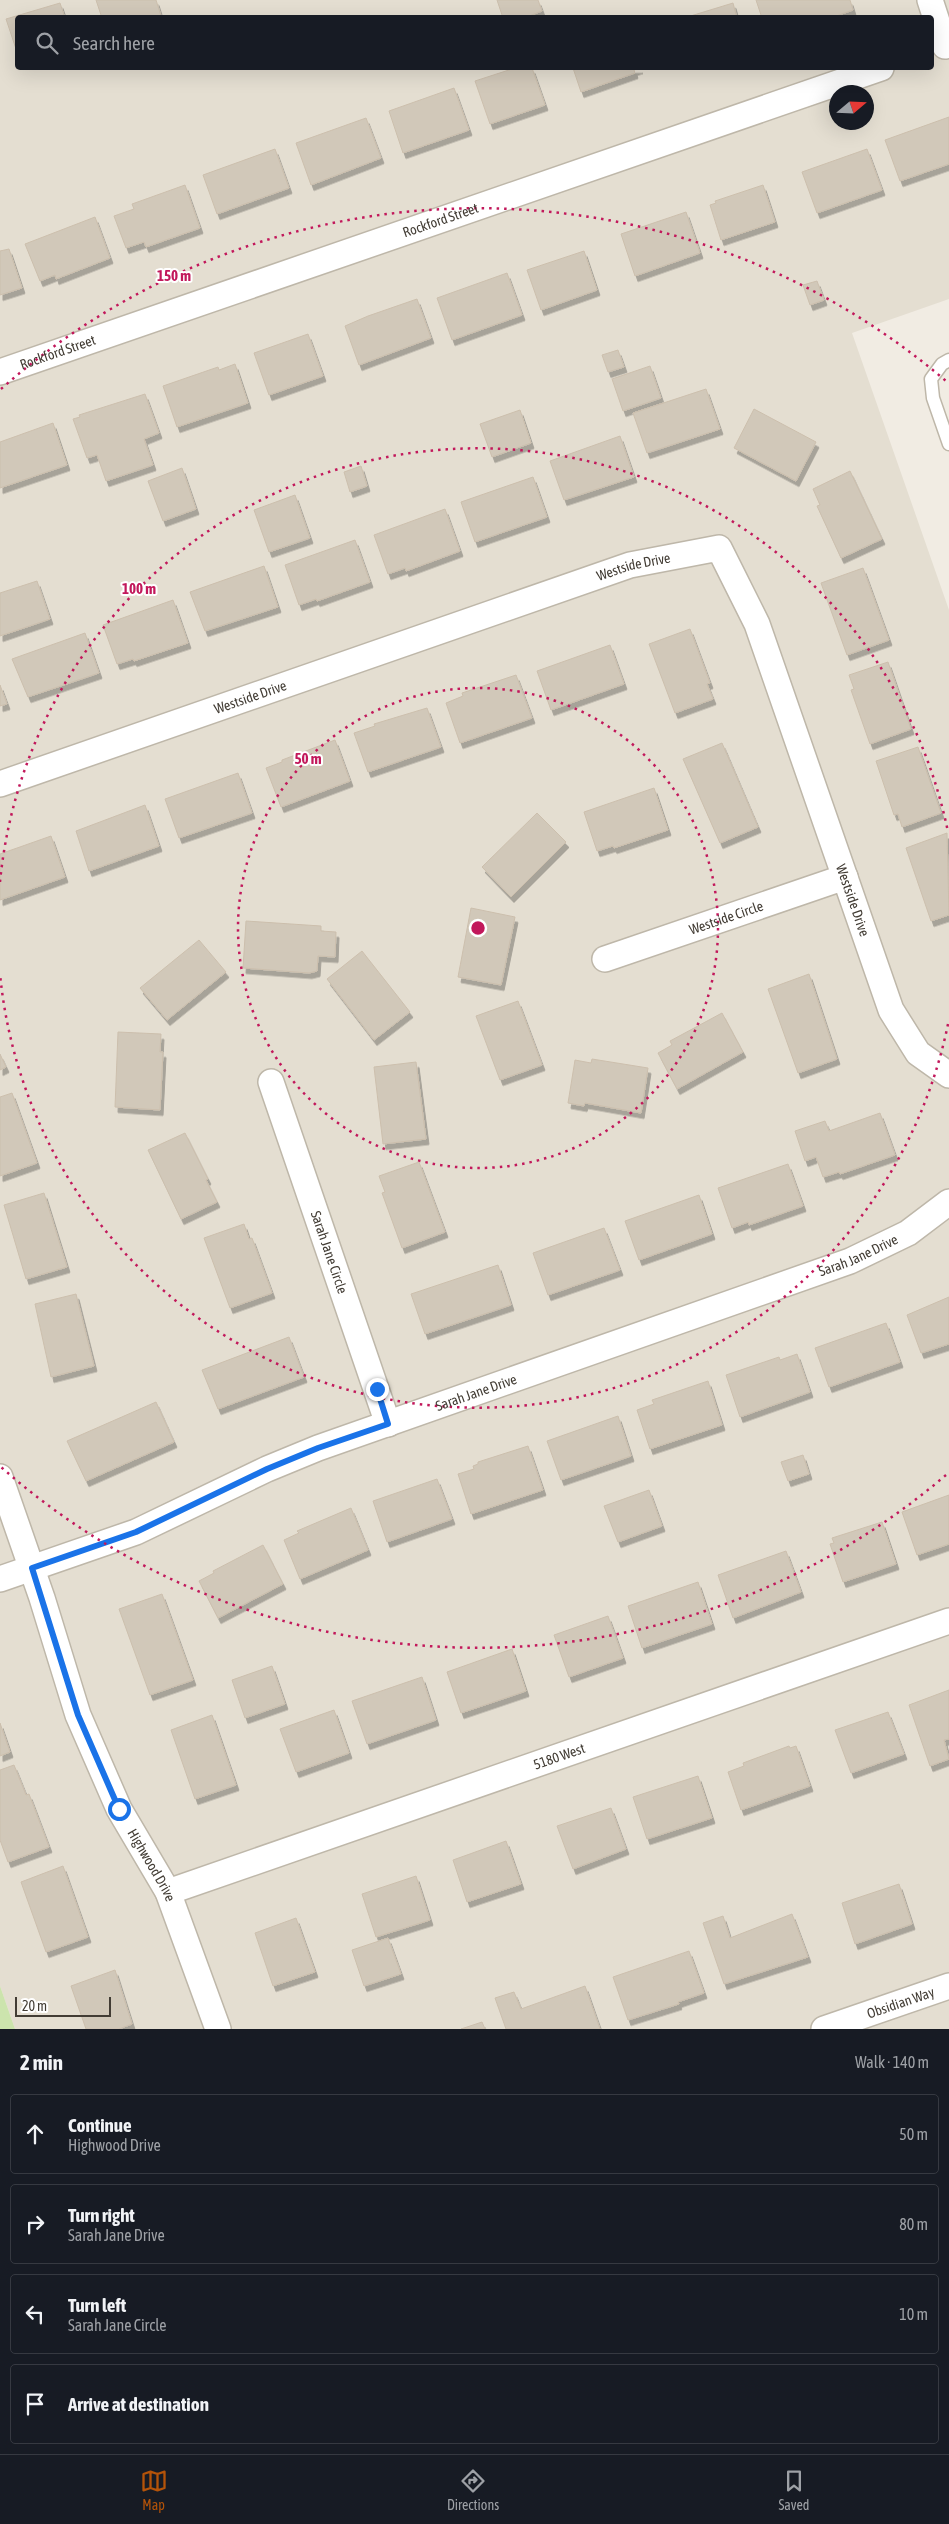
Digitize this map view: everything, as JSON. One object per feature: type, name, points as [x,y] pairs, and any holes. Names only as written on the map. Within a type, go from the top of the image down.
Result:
[{"type":"street","points":[[930,0],[934,15]]},
{"type":"street","points":[[934,16],[942,47]]},
{"type":"street","name":"Rockford Street","points":[[0,372],[875,70]]},
{"type":"street","name":"Westside Drive","points":[[0,784],[630,564],[719,548],[758,624],[891,1010],[918,1053],[949,1074]]},
{"type":"street","name":"Westside Circle","points":[[605,959],[845,877]]},
{"type":"street","name":"Sarah Jane Circle","points":[[270,1082],[388,1424]]},
{"type":"street","name":"Sarah Jane Drive","points":[[0,1579],[136,1532],[267,1469],[318,1448],[850,1262],[908,1233],[949,1202]]},
{"type":"street","name":"Highwood Drive","points":[[0,1478],[32,1568],[78,1715],[119,1809],[168,1892],[218,2029]]},
{"type":"street","name":"5180 West","points":[[168,1892],[949,1621]]},
{"type":"street","name":"Obsidian Way","points":[[824,2029],[949,1986]]},
{"type":"lane","points":[[949,360],[942,364],[931,379],[933,398],[949,444]]},
{"type":"shaded area","points":[[0,0],[949,0],[949,299],[852,333],[949,610],[949,2029],[15,2029],[0,1986]]},
{"type":"green space","points":[[0,1986],[15,2029],[0,2029]]},
{"type":"building","points":[[96,0],[156,0],[161,15],[101,15]]},
{"type":"building","points":[[497,0],[538,0],[542,11],[532,15],[502,15]]},
{"type":"building","points":[[756,0],[850,0],[853,10],[839,15],[761,15]]},
{"type":"building","points":[[60,3],[64,15],[20,15]]},
{"type":"building","points":[[733,3],[736,15],[694,15]]},
{"type":"building","points":[[15,16],[15,46],[6,19]]},
{"type":"building","points":[[509,70],[533,70],[545,105],[490,124],[475,81]]},
{"type":"building","points":[[574,70],[634,70],[635,73],[581,92]]},
{"type":"building","points":[[454,88],[469,130],[403,153],[389,111]]},
{"type":"building","points":[[949,117],[949,164],[900,181],[885,140]]},
{"type":"building","points":[[366,118],[381,158],[311,185],[296,143]]},
{"type":"building","points":[[275,149],[289,188],[217,214],[203,175]]},
{"type":"building","points":[[867,149],[882,190],[817,213],[802,172]]},
{"type":"building","points":[[185,185],[200,228],[146,247],[144,242],[126,248],[114,216],[134,209],[132,204]]},
{"type":"building","points":[[763,185],[775,222],[721,240],[710,205],[716,203],[715,201]]},
{"type":"building","points":[[686,212],[700,253],[635,276],[621,234]]},
{"type":"building","points":[[95,217],[110,258],[56,279],[55,275],[40,281],[25,244]]},
{"type":"building","points":[[9,249],[22,288],[0,295],[0,251]]},
{"type":"building","points":[[584,251],[597,290],[541,310],[527,270]]},
{"type":"building","points":[[507,273],[522,315],[452,340],[437,298]]},
{"type":"building","points":[[817,281],[824,300],[810,305],[803,285]]},
{"type":"building","points":[[417,299],[431,338],[359,365],[345,326]]},
{"type":"building","points":[[308,334],[323,376],[269,395],[254,353]]},
{"type":"building","points":[[618,350],[624,367],[608,372],[602,355]]},
{"type":"building","points":[[235,364],[248,403],[177,427],[163,386],[218,367],[219,370]]},
{"type":"building","points":[[650,366],[661,398],[623,411],[612,379]]},
{"type":"building","points":[[706,389],[720,429],[647,453],[633,413]]},
{"type":"building","points":[[145,394],[159,433],[144,439],[153,465],[106,481],[97,455],[87,458],[73,419],[80,417],[79,415]]},
{"type":"building","points":[[754,409],[816,442],[796,481],[734,448]]},
{"type":"building","points":[[520,410],[531,443],[492,457],[480,424]]},
{"type":"building","points":[[53,423],[67,465],[0,488],[0,442]]},
{"type":"building","points":[[620,436],[634,477],[564,500],[550,461]]},
{"type":"building","points":[[361,466],[367,486],[350,492],[344,472]]},
{"type":"building","points":[[182,468],[196,509],[163,521],[148,481]]},
{"type":"building","points":[[850,471],[882,539],[841,558],[817,506],[820,505],[813,489]]},
{"type":"building","points":[[533,477],[547,517],[475,542],[461,502]]},
{"type":"building","points":[[295,495],[310,538],[269,552],[254,510]]},
{"type":"building","points":[[445,509],[460,551],[406,571],[405,568],[388,574],[374,535]]},
{"type":"building","points":[[355,540],[370,582],[317,601],[316,599],[299,605],[285,565]]},
{"type":"building","points":[[264,566],[278,607],[205,631],[190,592]]},
{"type":"building","points":[[863,568],[889,640],[847,655],[821,583]]},
{"type":"building","points":[[37,581],[50,619],[0,636],[0,593]]},
{"type":"building","points":[[173,600],[188,643],[134,661],[133,659],[117,664],[103,625]]},
{"type":"building","points":[[690,629],[710,683],[707,684],[713,699],[675,713],[649,644]]},
{"type":"building","points":[[85,633],[99,673],[28,697],[12,659]]},
{"type":"building","points":[[610,645],[624,684],[551,710],[537,671]]},
{"type":"building","points":[[888,662],[911,729],[870,744],[851,690],[854,689],[849,675]]},
{"type":"building","points":[[516,675],[532,718],[460,743],[446,703],[463,696],[462,693]]},
{"type":"building","points":[[0,685],[7,704],[0,706]]},
{"type":"building","points":[[427,708],[441,747],[368,772],[354,733],[375,726],[374,724]]},
{"type":"building","points":[[335,740],[350,781],[281,807],[266,768]]},
{"type":"building","points":[[722,743],[758,827],[720,843],[683,759]]},
{"type":"building","points":[[918,747],[941,813],[902,827],[898,814],[894,815],[876,761]]},
{"type":"building","points":[[238,773],[252,813],[179,838],[165,799]]},
{"type":"building","points":[[654,788],[668,830],[614,848],[613,846],[597,851],[584,812]]},
{"type":"building","points":[[145,805],[159,846],[89,871],[76,831]]},
{"type":"building","points":[[537,813],[566,842],[511,897],[482,867]]},
{"type":"building","points":[[947,833],[949,915],[931,921],[906,848]]},
{"type":"building","points":[[51,836],[65,877],[0,900],[0,854]]},
{"type":"building","points":[[471,908],[515,917],[501,985],[458,977]]},
{"type":"building","points":[[246,921],[321,926],[321,931],[336,932],[335,957],[318,956],[317,971],[309,973],[243,968]]},
{"type":"building","points":[[199,940],[226,972],[167,1020],[140,988]]},
{"type":"building","points":[[362,951],[410,1012],[374,1040],[327,979]]},
{"type":"building","points":[[809,974],[837,1059],[798,1073],[768,989]]},
{"type":"building","points":[[518,1001],[542,1065],[500,1080],[476,1016]]},
{"type":"building","points":[[722,1013],[743,1052],[677,1089],[658,1053],[672,1045],[670,1041]]},
{"type":"building","points":[[118,1032],[161,1034],[160,1052],[163,1052],[160,1110],[115,1107]]},
{"type":"building","points":[[0,1054],[6,1067],[0,1070]]},
{"type":"building","points":[[592,1059],[648,1068],[641,1113],[585,1103],[584,1106],[568,1103],[575,1060],[591,1063]]},
{"type":"building","points":[[416,1062],[426,1139],[383,1144],[374,1067]]},
{"type":"building","points":[[12,1093],[37,1163],[0,1176],[0,1097]]},
{"type":"building","points":[[880,1113],[895,1155],[840,1174],[839,1172],[823,1177],[816,1157],[805,1161],[795,1131],[825,1121],[829,1131]]},
{"type":"building","points":[[185,1133],[208,1179],[206,1180],[217,1202],[181,1219],[148,1150]]},
{"type":"building","points":[[419,1162],[445,1232],[402,1248],[382,1193],[385,1192],[379,1176]]},
{"type":"building","points":[[788,1164],[803,1206],[749,1225],[748,1222],[732,1228],[718,1188]]},
{"type":"building","points":[[44,1193],[67,1267],[26,1279],[4,1205]]},
{"type":"building","points":[[699,1195],[712,1234],[639,1260],[625,1221]]},
{"type":"building","points":[[244,1224],[249,1239],[252,1238],[272,1293],[230,1308],[204,1238]]},
{"type":"building","points":[[604,1228],[620,1270],[548,1295],[533,1253]]},
{"type":"building","points":[[498,1265],[511,1305],[425,1334],[411,1294]]},
{"type":"building","points":[[76,1294],[94,1366],[51,1377],[35,1304]]},
{"type":"building","points":[[949,1297],[949,1344],[921,1353],[907,1315]]},
{"type":"building","points":[[886,1323],[900,1362],[829,1387],[815,1348]]},
{"type":"building","points":[[289,1337],[304,1377],[218,1409],[202,1370]]},
{"type":"building","points":[[797,1354],[810,1392],[740,1417],[726,1375],[779,1357],[780,1360]]},
{"type":"building","points":[[708,1381],[722,1425],[650,1449],[637,1410],[654,1404],[652,1400]]},
{"type":"building","points":[[156,1402],[174,1442],[86,1481],[67,1441]]},
{"type":"building","points":[[618,1416],[631,1456],[561,1480],[547,1441]]},
{"type":"building","points":[[528,1446],[543,1490],[471,1514],[458,1474],[474,1469],[473,1466],[478,1464],[478,1462]]},
{"type":"building","points":[[803,1455],[809,1474],[788,1481],[781,1462]]},
{"type":"building","points":[[437,1479],[452,1519],[387,1542],[373,1501]]},
{"type":"building","points":[[649,1490],[662,1526],[618,1542],[604,1506]]},
{"type":"building","points":[[949,1495],[949,1544],[917,1555],[902,1512]]},
{"type":"building","points":[[351,1508],[368,1550],[300,1579],[284,1540],[299,1533],[297,1531]]},
{"type":"building","points":[[882,1522],[896,1564],[843,1582],[830,1544],[834,1543],[832,1538]]},
{"type":"building","points":[[263,1545],[283,1584],[218,1618],[199,1581],[214,1573],[213,1571]]},
{"type":"building","points":[[786,1551],[801,1592],[733,1618],[718,1575]]},
{"type":"building","points":[[698,1582],[712,1624],[642,1648],[628,1606]]},
{"type":"building","points":[[162,1594],[193,1680],[150,1695],[119,1609]]},
{"type":"building","points":[[608,1616],[623,1658],[569,1677],[554,1635]]},
{"type":"building","points":[[512,1649],[526,1691],[461,1713],[447,1672]]},
{"type":"building","points":[[272,1666],[285,1704],[245,1718],[232,1680]]},
{"type":"building","points":[[422,1677],[436,1720],[367,1744],[352,1701]]},
{"type":"building","points":[[949,1690],[949,1739],[944,1740],[949,1759],[930,1766],[909,1705]]},
{"type":"building","points":[[334,1710],[349,1753],[296,1772],[280,1729]]},
{"type":"building","points":[[888,1712],[904,1754],[851,1773],[835,1730]]},
{"type":"building","points":[[212,1715],[236,1785],[195,1799],[171,1730]]},
{"type":"building","points":[[0,1723],[10,1752],[0,1756]]},
{"type":"building","points":[[789,1746],[790,1748],[796,1746],[810,1786],[741,1810],[728,1772],[744,1766],[743,1763]]},
{"type":"building","points":[[14,1765],[26,1795],[29,1794],[49,1847],[8,1862],[0,1840],[0,1770]]},
{"type":"building","points":[[698,1776],[712,1818],[647,1839],[633,1797]]},
{"type":"building","points":[[611,1808],[626,1849],[573,1869],[557,1826]]},
{"type":"building","points":[[506,1841],[521,1884],[467,1902],[453,1860]]},
{"type":"building","points":[[63,1866],[88,1937],[46,1952],[21,1882]]},
{"type":"building","points":[[416,1876],[430,1920],[376,1937],[362,1894]]},
{"type":"building","points":[[899,1884],[912,1924],[855,1944],[842,1903]]},
{"type":"building","points":[[792,1914],[808,1957],[724,1984],[703,1923],[723,1916],[730,1938]]},
{"type":"building","points":[[296,1918],[315,1972],[273,1986],[255,1933]]},
{"type":"building","points":[[388,1938],[401,1974],[364,1986],[352,1950]]},
{"type":"building","points":[[689,1951],[704,1993],[678,2002],[679,2004],[628,2020],[613,1977]]},
{"type":"building","points":[[115,1970],[132,2024],[119,2029],[86,2029],[71,1986]]},
{"type":"building","points":[[585,1986],[600,2029],[506,2029],[495,1998],[514,1992],[521,2009]]},
{"type":"building","points":[[482,2022],[485,2029],[461,2029]]},
{"type":"route","points":[[119,1809],[78,1715],[32,1568],[136,1532],[267,1469],[318,1448],[388,1424],[377,1389]]}]
